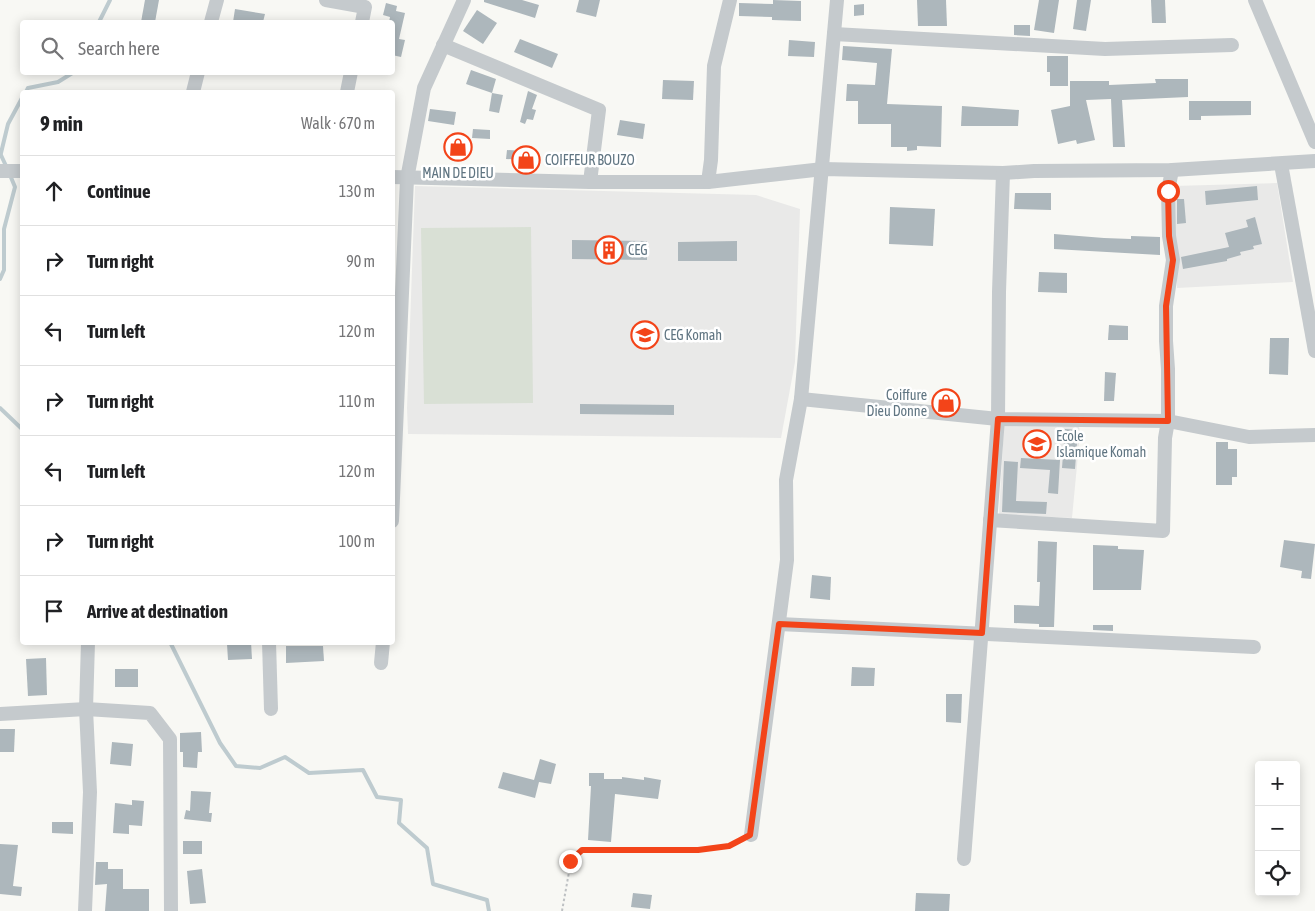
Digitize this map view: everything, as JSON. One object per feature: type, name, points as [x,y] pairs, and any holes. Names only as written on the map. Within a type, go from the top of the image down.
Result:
[{"type":"street","points":[[212,20],[217,0]]},
{"type":"street","points":[[326,0],[366,3],[362,20]]},
{"type":"street","points":[[395,453],[407,179],[424,88],[464,0]]},
{"type":"street","points":[[708,182],[711,160],[714,66],[730,0]]},
{"type":"street","points":[[750,835],[787,560],[786,480],[801,399],[837,0]]},
{"type":"street","points":[[1255,0],[1315,142]]},
{"type":"street","points":[[834,34],[1105,49],[1232,45]]},
{"type":"street","points":[[443,44],[599,110],[590,182]]},
{"type":"street","points":[[194,90],[197,75]]},
{"type":"street","points":[[347,90],[350,75]]},
{"type":"street","points":[[395,177],[590,182],[708,182],[823,169],[1003,174],[1034,171],[1172,170],[1315,161]]},
{"type":"street","points":[[1281,164],[1315,351]]},
{"type":"street","points":[[990,520],[1163,531],[1165,438],[1168,421],[1166,306],[1173,260],[1169,236],[1168,191],[1172,170]]},
{"type":"street","points":[[964,859],[998,419],[999,292],[1003,174]]},
{"type":"street","points":[[801,399],[998,419],[1168,421],[1249,437],[1315,434]]},
{"type":"street","points":[[779,624],[1254,647]]},
{"type":"street","points":[[84,911],[90,792],[86,709],[88,645]]},
{"type":"street","points":[[269,645],[271,709]]},
{"type":"street","points":[[381,662],[383,645]]},
{"type":"street","points":[[0,714],[86,709],[150,713],[170,739],[171,911]]},
{"type":"path","points":[[562,911],[570,861],[582,850],[698,850],[729,846],[750,835]]},
{"type":"shaded area","points":[[1277,183],[1293,282],[1177,288],[1173,186]]},
{"type":"shaded area","name":"CEG Komah","points":[[415,186],[756,195],[800,209],[795,362],[781,438],[408,434],[407,408]]},
{"type":"shaded area","points":[[531,227],[533,403],[424,404],[421,228]]},
{"type":"shaded area","points":[[1004,426],[1079,427],[1080,434],[1072,518],[999,514]]},
{"type":"building","points":[[145,0],[159,0],[155,20],[141,20]]},
{"type":"building","points":[[484,0],[522,0],[539,5],[535,18],[484,2]]},
{"type":"building","points":[[579,0],[600,0],[596,17],[576,12]]},
{"type":"building","points":[[773,0],[801,1],[801,21],[772,20],[772,17],[739,16],[739,3],[773,4]]},
{"type":"building","points":[[917,0],[946,0],[947,26],[918,26]]},
{"type":"building","points":[[1039,0],[1059,0],[1054,33],[1034,30]]},
{"type":"building","points":[[1077,0],[1091,0],[1086,31],[1073,29]]},
{"type":"building","points":[[1151,0],[1165,0],[1166,23],[1152,23]]},
{"type":"building","points":[[386,3],[397,6],[396,11],[405,13],[399,39],[405,40],[401,57],[395,56],[395,20],[389,20],[390,17],[383,15]]},
{"type":"building","points":[[864,4],[864,15],[854,16],[854,5]]},
{"type":"building","points":[[235,9],[265,14],[264,20],[233,20]]},
{"type":"building","points":[[477,10],[497,23],[483,44],[463,31]]},
{"type":"building","points":[[1014,25],[1030,25],[1030,36],[1014,35]]},
{"type":"building","points":[[520,39],[558,54],[552,68],[514,52]]},
{"type":"building","points":[[789,40],[815,42],[814,57],[788,56]]},
{"type":"building","points":[[843,46],[892,49],[887,104],[942,106],[941,147],[917,146],[917,150],[907,151],[907,147],[891,147],[891,124],[858,124],[858,101],[846,101],[847,84],[875,85],[877,63],[842,60]]},
{"type":"building","points":[[1047,56],[1068,56],[1068,86],[1050,86],[1050,72],[1047,72]]},
{"type":"building","points":[[471,70],[496,79],[492,93],[466,84]]},
{"type":"building","points":[[1155,79],[1188,79],[1188,97],[1122,100],[1125,147],[1113,147],[1111,99],[1086,100],[1095,140],[1077,144],[1076,140],[1058,144],[1051,110],[1070,106],[1070,81],[1109,81],[1109,85],[1156,83]]},
{"type":"building","points":[[663,80],[694,81],[693,100],[662,99]]},
{"type":"building","points":[[528,91],[537,95],[532,109],[536,110],[533,120],[527,119],[525,124],[520,122]]},
{"type":"building","points":[[492,93],[503,95],[499,113],[489,111]]},
{"type":"building","points":[[1189,101],[1251,101],[1251,115],[1201,116],[1201,120],[1189,120]]},
{"type":"building","points":[[962,106],[1019,110],[1018,126],[961,126]]},
{"type":"building","points":[[430,109],[456,112],[454,125],[428,121]]},
{"type":"building","points":[[620,120],[645,124],[643,139],[617,135]]},
{"type":"building","points":[[473,129],[490,130],[490,139],[472,138]]},
{"type":"building","points":[[507,150],[526,151],[526,160],[506,159]]},
{"type":"building","points":[[1257,186],[1258,200],[1206,205],[1205,191]]},
{"type":"building","points":[[1015,193],[1051,193],[1051,210],[1014,209]]},
{"type":"building","points":[[1177,199],[1184,199],[1186,223],[1177,224]]},
{"type":"building","points":[[890,207],[935,209],[933,246],[889,244]]},
{"type":"building","points":[[1255,217],[1262,244],[1253,246],[1254,249],[1240,252],[1241,255],[1227,259],[1227,261],[1183,269],[1181,257],[1229,247],[1225,233],[1248,227],[1246,220]]},
{"type":"building","points":[[1054,234],[1131,239],[1131,236],[1160,237],[1160,255],[1054,249]]},
{"type":"building","name":"CEG","points":[[572,240],[647,241],[647,260],[572,259]]},
{"type":"building","points":[[737,241],[737,261],[678,261],[678,242]]},
{"type":"building","points":[[1039,272],[1067,273],[1067,293],[1038,292]]},
{"type":"building","points":[[1109,325],[1128,326],[1128,340],[1108,340]]},
{"type":"building","points":[[1270,338],[1289,338],[1288,375],[1269,374]]},
{"type":"building","points":[[1105,372],[1116,373],[1114,401],[1104,401]]},
{"type":"building","points":[[580,404],[674,405],[674,415],[580,414]]},
{"type":"building","points":[[1065,429],[1078,430],[1075,469],[1062,468]]},
{"type":"building","points":[[1216,442],[1228,442],[1228,449],[1237,449],[1237,477],[1232,477],[1232,485],[1216,485]]},
{"type":"building","points":[[1021,458],[1060,460],[1058,494],[1048,493],[1050,470],[1020,468]]},
{"type":"building","points":[[1004,461],[1018,462],[1016,501],[1047,502],[1046,514],[1002,512]]},
{"type":"building","points":[[1284,540],[1315,544],[1311,579],[1301,578],[1302,571],[1280,567]]},
{"type":"building","points":[[1038,541],[1057,542],[1054,627],[1014,623],[1014,605],[1039,606],[1040,582],[1037,582]]},
{"type":"building","points":[[1093,545],[1118,546],[1118,549],[1144,550],[1141,590],[1093,590]]},
{"type":"building","points":[[812,575],[831,577],[830,600],[810,598]]},
{"type":"building","points":[[1093,625],[1113,625],[1113,631],[1093,630]]},
{"type":"building","points":[[227,645],[251,645],[252,659],[228,660]]},
{"type":"building","points":[[286,646],[323,646],[324,661],[286,663]]},
{"type":"building","points":[[46,658],[47,695],[28,696],[26,659]]},
{"type":"building","points":[[852,667],[875,668],[874,686],[851,686]]},
{"type":"building","points":[[115,669],[138,669],[138,687],[115,687]]},
{"type":"building","points":[[946,694],[962,694],[961,723],[946,722]]},
{"type":"building","points":[[0,729],[15,729],[14,752],[0,752]]},
{"type":"building","points":[[201,732],[202,752],[198,752],[197,768],[183,767],[183,752],[180,752],[180,733]]},
{"type":"building","points":[[112,742],[133,744],[131,766],[110,764]]},
{"type":"building","points":[[540,759],[556,764],[551,784],[539,782],[535,798],[498,788],[503,772],[534,780]]},
{"type":"building","points":[[589,773],[604,773],[604,779],[622,779],[622,777],[644,780],[644,777],[661,780],[658,799],[615,794],[611,842],[588,840],[591,786],[589,786]]},
{"type":"building","points":[[191,791],[211,792],[209,813],[212,813],[211,822],[184,819],[186,810],[190,811]]},
{"type":"building","points":[[132,800],[144,801],[142,826],[129,825],[129,834],[113,833],[115,803],[132,805]]},
{"type":"building","points":[[52,822],[73,822],[73,834],[52,833]]},
{"type":"building","points":[[183,841],[202,841],[202,854],[183,854]]},
{"type":"building","points":[[0,844],[18,845],[13,886],[22,887],[21,896],[0,894]]},
{"type":"building","points":[[96,862],[108,862],[108,869],[123,869],[123,889],[149,889],[149,911],[105,911],[107,884],[95,885]]},
{"type":"building","points":[[202,869],[206,903],[190,904],[187,871]]},
{"type":"building","points":[[633,893],[652,895],[650,909],[631,907]]},
{"type":"building","points":[[916,893],[950,894],[949,911],[915,911]]},
{"type":"waterway","points":[[100,20],[110,0]]},
{"type":"waterway","points":[[27,90],[28,88],[58,82],[69,75]]},
{"type":"waterway","points":[[1,153],[8,124],[20,102]]},
{"type":"waterway","points":[[0,153],[7,168]]},
{"type":"waterway","points":[[0,279],[4,270],[4,229],[15,187],[10,175]]},
{"type":"waterway","points":[[0,408],[20,427]]},
{"type":"waterway","points":[[171,645],[220,743],[236,766],[260,768],[285,757],[309,773],[363,770],[377,797],[401,800],[399,823],[427,848],[433,884],[487,900],[489,911]]},
{"type":"place","name":"MAIN DE DIEU","points":[[458,147]]},
{"type":"place","name":"COIFFEUR BOUZO","points":[[526,160]]},
{"type":"place","name":"CEG","points":[[609,250]]},
{"type":"place","name":"CEG Komah","points":[[645,335]]},
{"type":"place","name":"Coiffure Dieu Donne","points":[[946,403]]},
{"type":"place","name":"Ecole Islamique Komah","points":[[1037,444]]},
{"type":"route","points":[[570,861],[582,850],[698,850],[729,846],[750,835],[779,624],[982,633],[998,419],[1168,421],[1166,306],[1173,260],[1169,236],[1168,191]]}]
